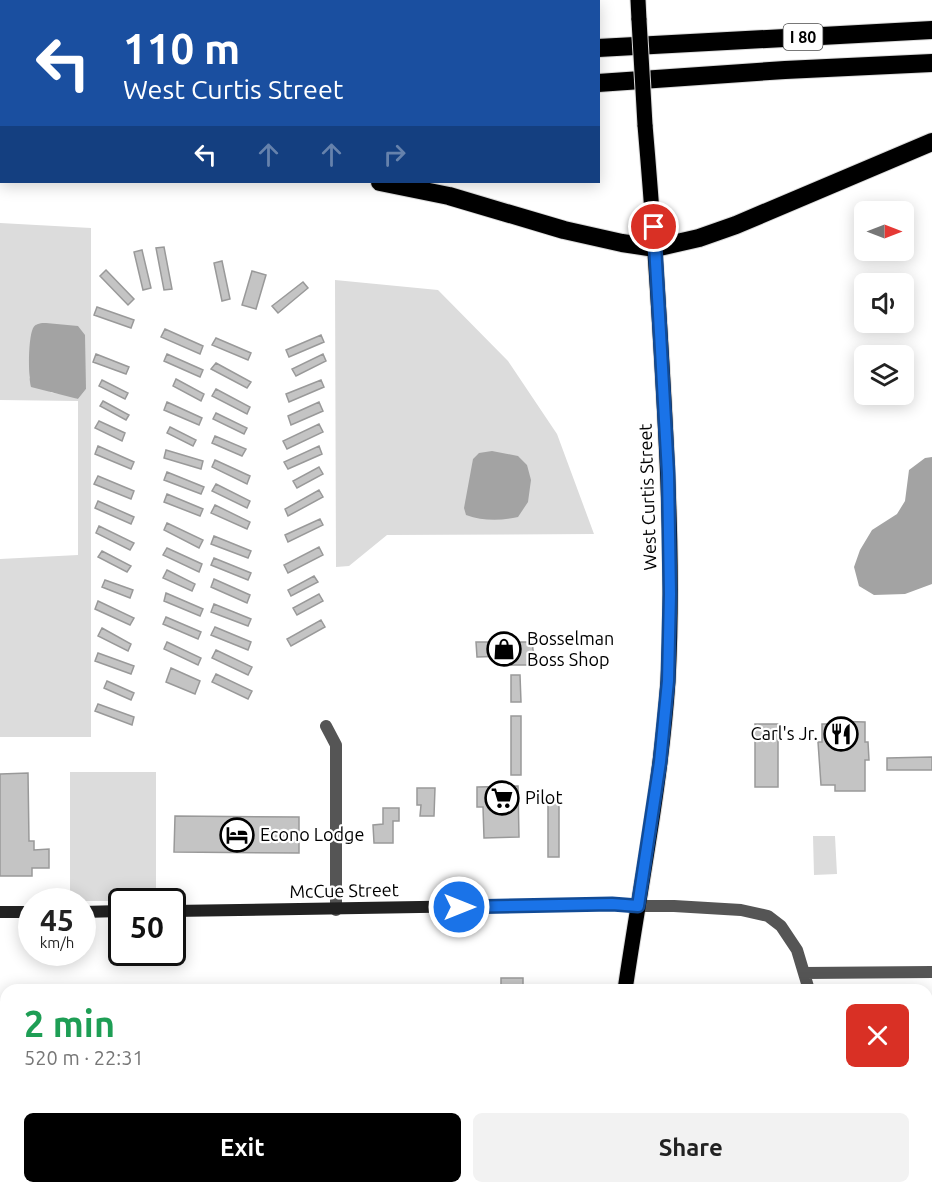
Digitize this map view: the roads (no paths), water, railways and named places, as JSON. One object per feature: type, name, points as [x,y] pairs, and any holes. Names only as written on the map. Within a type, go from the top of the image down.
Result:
[{"type":"highway","name":"I 80","points":[[600,48],[932,30]]},
{"type":"highway","name":"I 80","points":[[600,83],[932,63]]},
{"type":"highway","points":[[385,183],[449,196],[564,230],[655,248],[699,238],[736,225],[932,142]]},
{"type":"main road","name":"West Curtis Street","points":[[626,984],[660,762],[668,681],[670,594],[668,473],[638,0]]},
{"type":"main road","name":"McCue Street","points":[[186,911],[612,904],[638,906]]},
{"type":"main road","points":[[0,912],[18,912]]},
{"type":"street","points":[[326,726],[336,745],[336,910]]},
{"type":"street","name":"McCue Street","points":[[638,906],[741,910],[768,916],[781,926],[789,937],[797,950],[804,973]]},
{"type":"street","points":[[807,984],[804,973],[932,972]]},
{"type":"place","name":"Bosselman Boss Shop","points":[[504,649]]},
{"type":"place","name":"Carl's Jr.","points":[[841,734]]},
{"type":"place","name":"Pilot","points":[[502,798]]},
{"type":"place","name":"Econo Lodge","points":[[237,835]]}]
